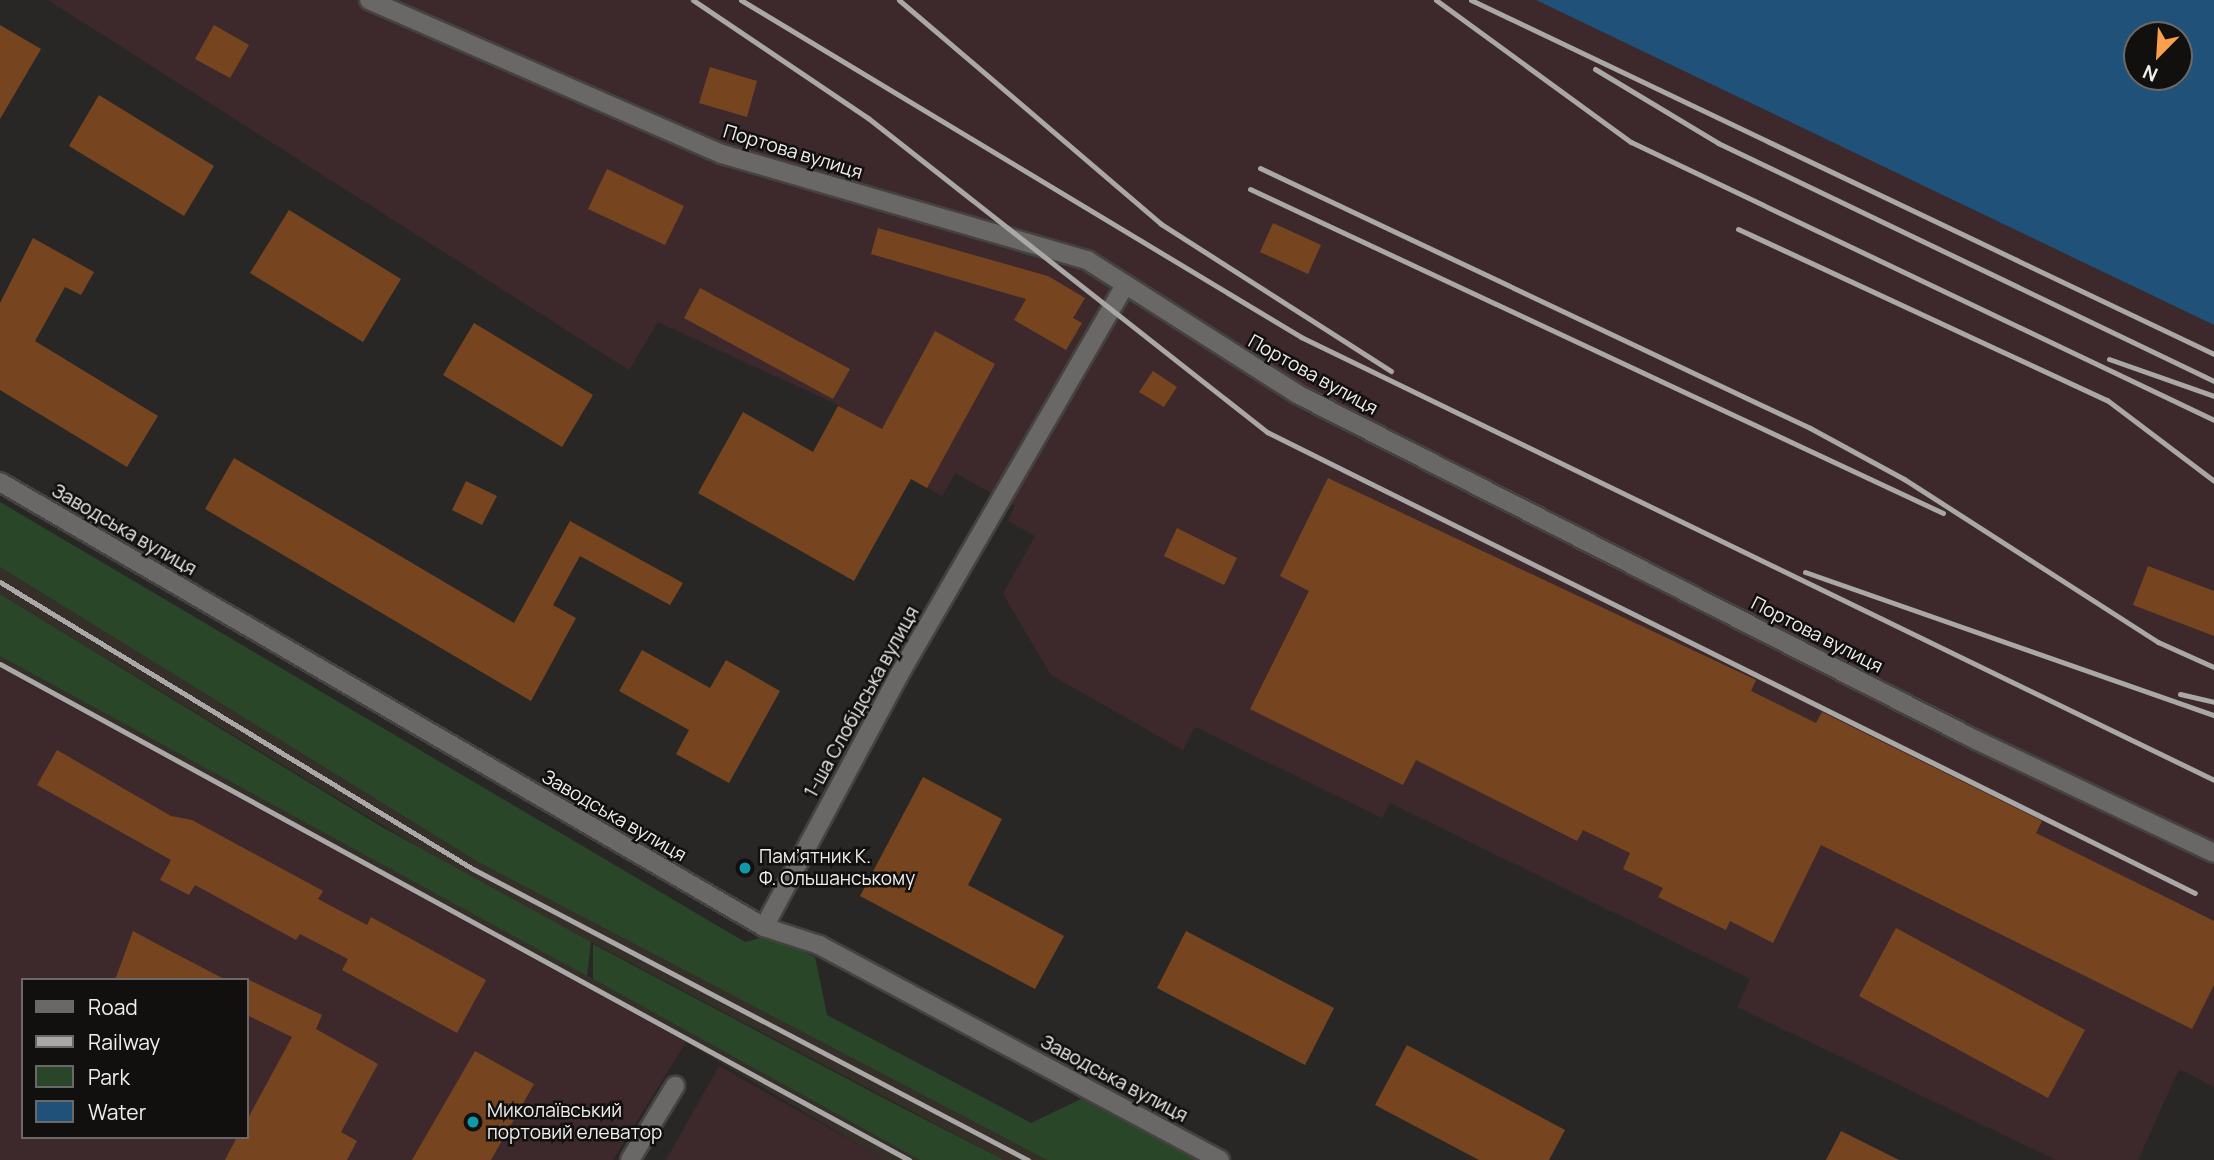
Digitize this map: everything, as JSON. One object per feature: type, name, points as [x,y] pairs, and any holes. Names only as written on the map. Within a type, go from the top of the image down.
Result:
[{"type":"street","name":"Портова вулиця","points":[[369,0],[722,154],[1087,260],[1123,288],[1297,394],[1976,740],[2214,853]]},
{"type":"street","name":"1-ша Слобідська вулиця","points":[[764,927],[1000,498],[1123,288]]},
{"type":"street","name":"Заводська вулиця","points":[[0,482],[764,927],[819,945],[1220,1160]]},
{"type":"street","points":[[630,1160],[675,1086]]},
{"type":"shaded area","points":[[48,0],[1536,0],[2214,325],[2214,1087],[2179,1069],[2138,1160],[2056,1160],[1737,1007],[1750,979],[1390,803],[1382,818],[1195,727],[1183,750],[1051,675],[1003,594],[1035,536],[1008,521],[1015,506],[955,473],[942,496],[864,453],[838,405],[658,322],[629,370]]},
{"type":"shaded area","points":[[0,567],[478,862],[1047,1160],[1004,1160],[468,877],[0,594]]},
{"type":"shaded area","points":[[0,656],[920,1160],[885,1160],[686,1042],[0,668]]},
{"type":"shaded area","points":[[0,668],[686,1042],[613,1160],[0,1160]]},
{"type":"shaded area","points":[[719,1066],[886,1160],[666,1160]]},
{"type":"green space","points":[[0,502],[745,942],[768,936],[815,957],[827,1015],[1031,1123],[1081,1099],[1197,1160],[1047,1160],[478,862],[0,567]]},
{"type":"green space","points":[[0,594],[382,827],[591,942],[587,976],[0,656]]},
{"type":"green space","points":[[593,944],[1004,1160],[920,1160],[593,979]]},
{"type":"water","points":[[1536,0],[2214,0],[2214,325]]},
{"type":"building","points":[[0,25],[41,49],[0,119]]},
{"type":"building","points":[[214,25],[249,45],[230,78],[195,59]]},
{"type":"building","points":[[710,67],[757,81],[747,117],[699,103]]},
{"type":"building","points":[[99,95],[214,166],[184,216],[69,146]]},
{"type":"building","points":[[607,169],[684,206],[665,245],[588,209]]},
{"type":"building","points":[[289,210],[401,279],[363,342],[250,273]]},
{"type":"building","points":[[1273,223],[1321,245],[1308,274],[1260,252]]},
{"type":"building","points":[[878,228],[1048,276],[1085,298],[1073,318],[1082,323],[1066,350],[1014,320],[1026,299],[871,254]]},
{"type":"building","points":[[33,238],[94,272],[81,295],[65,287],[35,341],[158,416],[127,467],[0,390],[0,303]]},
{"type":"building","points":[[700,288],[850,369],[833,399],[684,318]]},
{"type":"building","points":[[474,323],[593,395],[562,447],[443,375]]},
{"type":"building","points":[[935,331],[995,364],[927,488],[911,479],[854,581],[698,493],[743,412],[813,452],[838,406],[882,429]]},
{"type":"building","points":[[1153,371],[1177,387],[1164,407],[1139,392]]},
{"type":"building","points":[[234,458],[514,623],[570,521],[683,583],[670,605],[580,556],[553,605],[576,618],[531,701],[205,509]]},
{"type":"building","points":[[1328,478],[1756,680],[1751,691],[1816,723],[1822,712],[2042,821],[2036,833],[2214,921],[2214,985],[2192,1029],[1821,845],[1773,943],[1730,921],[1726,930],[1658,897],[1663,888],[1623,869],[1630,853],[1583,830],[1577,841],[1416,760],[1403,785],[1250,709],[1309,591],[1280,576]]},
{"type":"building","points":[[466,481],[497,496],[482,525],[452,510]]},
{"type":"building","points":[[1177,528],[1237,558],[1224,585],[1164,556]]},
{"type":"building","points":[[2148,566],[2214,591],[2214,636],[2133,605]]},
{"type":"building","points":[[642,650],[710,688],[726,660],[780,691],[729,783],[676,754],[689,730],[619,691]]},
{"type":"building","points":[[57,750],[171,816],[192,820],[323,891],[318,899],[367,925],[371,917],[486,980],[457,1033],[342,970],[348,959],[300,934],[296,940],[195,885],[189,895],[160,880],[171,860],[37,785]]},
{"type":"building","points":[[923,777],[1002,819],[968,885],[1064,936],[1035,989],[860,896]]},
{"type":"building","points":[[1896,928],[2085,1030],[2048,1098],[1859,996]]},
{"type":"building","points":[[133,931],[222,978],[116,978]]},
{"type":"building","points":[[1186,931],[1334,1008],[1305,1065],[1157,988]]},
{"type":"building","points":[[248,979],[322,1015],[316,1029],[378,1064],[341,1132],[357,1141],[347,1160],[225,1160],[236,1139],[248,1139],[248,1118],[292,1037],[248,1015]]},
{"type":"building","points":[[1407,1045],[1565,1130],[1549,1160],[1479,1160],[1375,1105]]},
{"type":"building","name":"Миколаївський портовий елеватор","points":[[475,1051],[534,1084],[491,1160],[412,1160]]},
{"type":"building","points":[[1841,1131],[1899,1160],[1826,1160]]},
{"type":"railway","points":[[693,0],[868,118],[1267,432],[2195,893]]},
{"type":"railway","points":[[741,0],[1301,337],[2214,780]]},
{"type":"railway","points":[[899,0],[1161,224],[1391,371]]},
{"type":"railway","points":[[1436,0],[1631,142],[2214,420]]},
{"type":"railway","points":[[1471,0],[2214,354]]},
{"type":"railway","points":[[1595,69],[1718,143],[2214,381]]},
{"type":"railway","points":[[1260,168],[1810,428],[1904,479],[2158,642],[2214,667]]},
{"type":"railway","points":[[1250,189],[1943,513]]},
{"type":"railway","points":[[1738,229],[2107,400],[2214,481]]},
{"type":"railway","points":[[2109,359],[2214,396]]},
{"type":"railway","points":[[1805,572],[2214,715]]},
{"type":"railway","points":[[0,582],[473,869],[1028,1160]]},
{"type":"railway","points":[[0,664],[909,1160]]},
{"type":"railway","points":[[2180,694],[2214,702]]},
{"type":"place","name":"Пам’ятник К. Ф. Ольшанському","points":[[745,868]]},
{"type":"place","name":"Миколаївський портовий елеватор","points":[[473,1122]]}]
